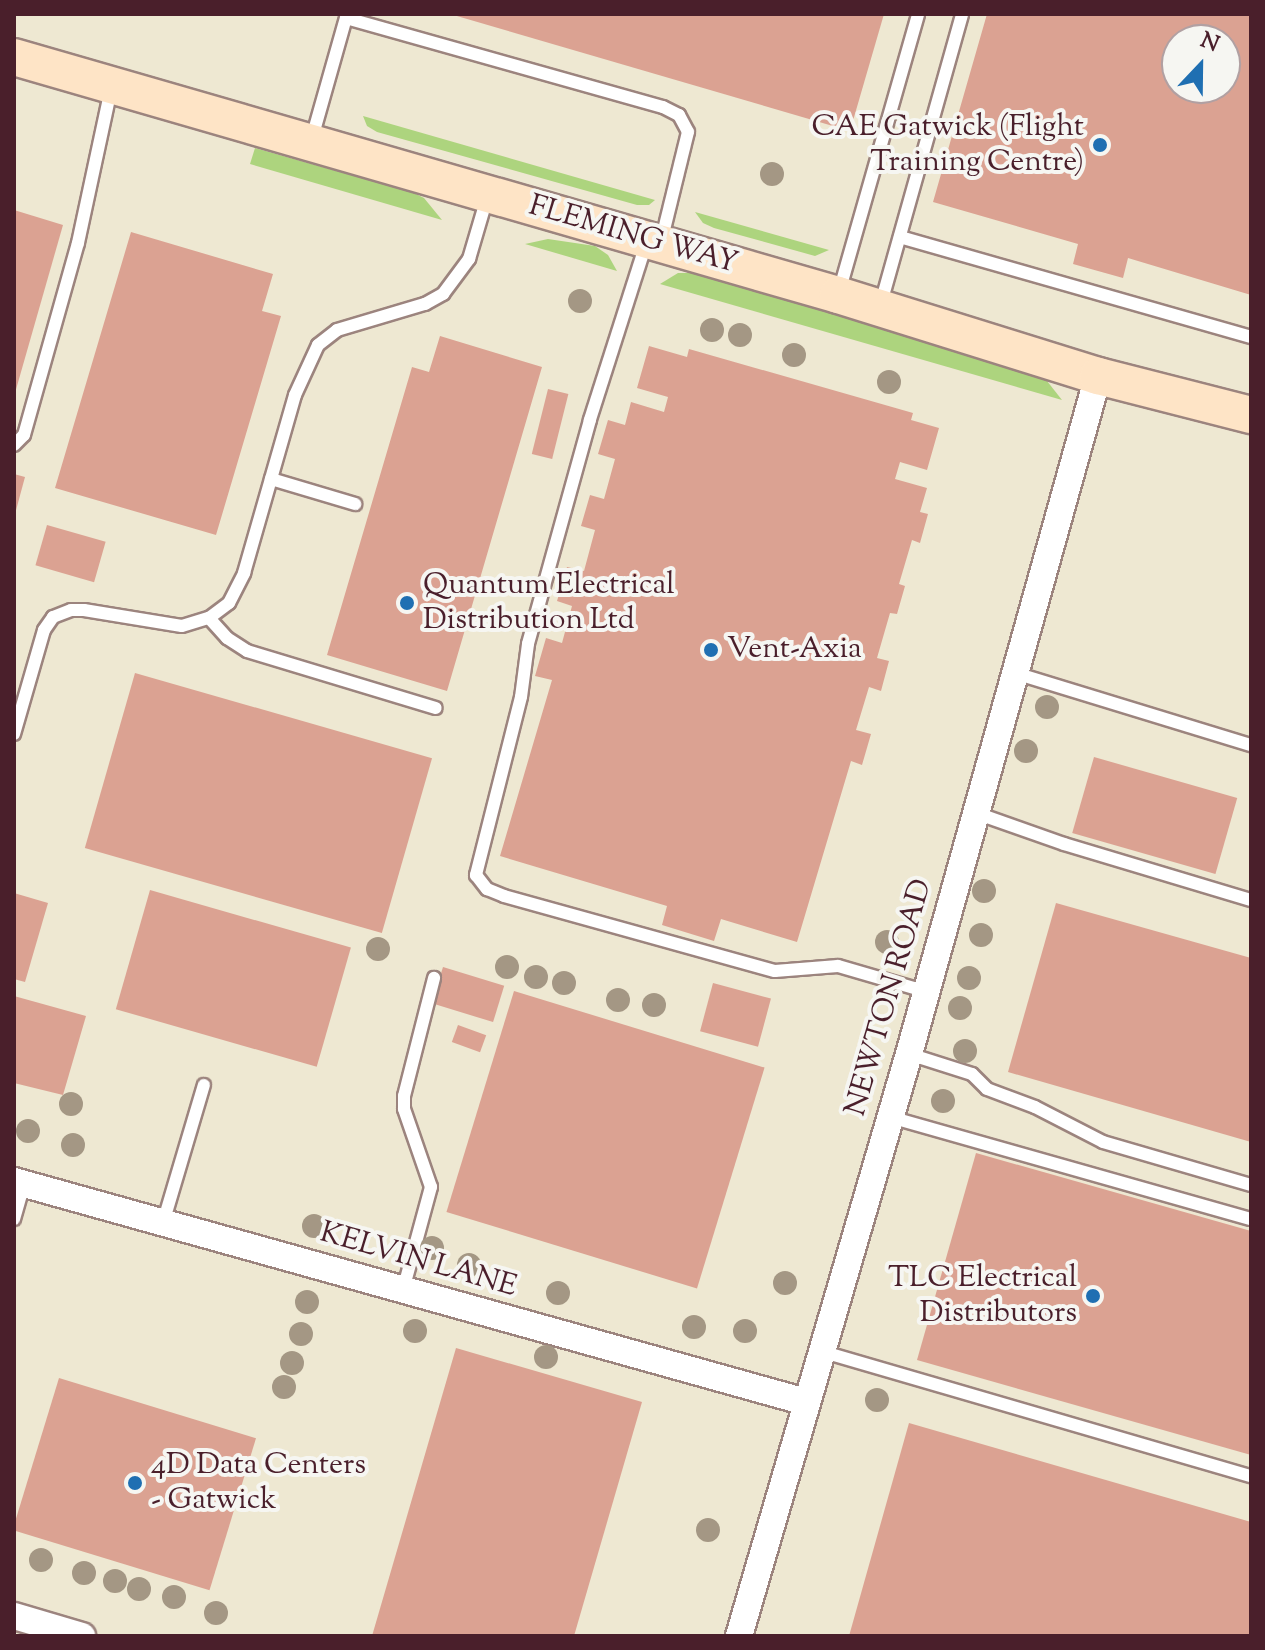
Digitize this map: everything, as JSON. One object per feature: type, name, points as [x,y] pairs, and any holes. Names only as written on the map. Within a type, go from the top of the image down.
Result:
[{"type":"street","name":"FLEMING WAY","points":[[14,57],[838,295],[1098,376],[1251,415]]},
{"type":"street","name":"NEWTON ROAD","points":[[739,1636],[909,1054],[924,991],[1098,376]]},
{"type":"street","name":"KELVIN LANE","points":[[19,1183],[806,1402]]},
{"type":"street","points":[[14,1616],[70,1634]]},
{"type":"lane","points":[[332,14],[648,103],[679,115],[688,125],[688,137],[653,243],[590,420],[528,644],[521,697],[477,864],[478,879],[487,889],[504,896],[775,971],[838,966],[924,991]]},
{"type":"lane","points":[[838,295],[918,14]]},
{"type":"lane","points":[[879,309],[962,14]]},
{"type":"lane","points":[[310,143],[346,18]]},
{"type":"lane","points":[[14,445],[24,435],[78,243],[112,86]]},
{"type":"lane","points":[[14,734],[44,630],[53,617],[71,610],[84,610],[182,626],[209,618],[229,603],[241,581],[295,395],[318,345],[337,330],[425,304],[443,294],[469,259],[488,195]]},
{"type":"lane","points":[[900,237],[1251,337]]},
{"type":"lane","points":[[271,479],[355,504]]},
{"type":"lane","points":[[209,618],[227,638],[247,651],[436,708]]},
{"type":"lane","points":[[1015,673],[1251,745]]},
{"type":"lane","points":[[976,813],[1064,844],[1251,900]]},
{"type":"lane","points":[[403,1290],[431,1192],[423,1159],[404,1109],[404,1096],[434,978]]},
{"type":"lane","points":[[909,1054],[972,1074],[987,1089],[1035,1107],[1103,1142],[1251,1185]]},
{"type":"lane","points":[[163,1223],[204,1085]]},
{"type":"lane","points":[[890,1117],[1251,1219]]},
{"type":"lane","points":[[14,1219],[19,1183]]},
{"type":"lane","points":[[820,1351],[1251,1476]]},
{"type":"green space","points":[[363,116],[655,200],[649,205],[637,205],[377,132],[367,126]]},
{"type":"green space","points":[[255,148],[414,193],[424,198],[442,220],[250,164]]},
{"type":"green space","points":[[695,212],[829,250],[815,256],[714,228],[703,223]]},
{"type":"green space","points":[[548,239],[595,246],[608,255],[617,271],[525,244]]},
{"type":"green space","points":[[678,273],[695,273],[1022,367],[1047,381],[1062,400],[660,284]]},
{"type":"building","points":[[450,14],[884,14],[850,131]]},
{"type":"building","name":"CAE Gatwick (Flight Training Centre)","points":[[987,14],[1251,14],[1251,295],[1128,258],[1123,278],[1073,264],[1078,244],[933,202]]},
{"type":"building","points":[[14,210],[63,225],[15,393],[14,393]]},
{"type":"building","points":[[131,232],[273,274],[262,311],[281,316],[216,535],[55,488]]},
{"type":"building","points":[[440,336],[542,367],[447,691],[327,655],[412,367],[429,372]]},
{"type":"building","name":"Vent-Axia","points":[[649,346],[687,357],[689,349],[913,413],[911,420],[939,428],[927,470],[900,462],[895,479],[927,488],[920,512],[928,514],[920,543],[912,540],[899,584],[905,586],[897,614],[890,613],[877,658],[889,661],[881,691],[869,687],[856,730],[871,734],[862,765],[851,761],[797,942],[721,919],[714,941],[662,925],[667,906],[500,856],[552,680],[535,676],[546,638],[562,643],[572,606],[557,601],[567,567],[584,571],[595,530],[581,526],[590,495],[604,499],[615,459],[598,454],[608,420],[625,425],[631,402],[664,412],[668,397],[637,388]]},
{"type":"building","points":[[548,389],[568,394],[552,459],[532,454]]},
{"type":"building","points":[[14,474],[25,477],[15,514],[14,514]]},
{"type":"building","points":[[47,525],[106,542],[94,582],[35,565]]},
{"type":"building","points":[[135,673],[432,758],[382,933],[85,848]]},
{"type":"building","points":[[1094,757],[1237,798],[1215,874],[1072,833]]},
{"type":"building","points":[[150,890],[351,948],[317,1067],[116,1009]]},
{"type":"building","points":[[14,893],[48,903],[25,982],[14,979]]},
{"type":"building","points":[[1056,903],[1251,958],[1251,1142],[1008,1072]]},
{"type":"building","points":[[443,967],[504,986],[493,1022],[432,1003]]},
{"type":"building","points":[[713,983],[771,999],[758,1047],[700,1031]]},
{"type":"building","points":[[514,991],[765,1068],[697,1289],[446,1212]]},
{"type":"building","points":[[14,996],[86,1016],[63,1095],[14,1083]]},
{"type":"building","points":[[458,1025],[486,1035],[480,1052],[452,1042]]},
{"type":"building","name":"TLC Electrical Distributors","points":[[976,1153],[1251,1231],[1251,1455],[917,1360]]},
{"type":"building","points":[[456,1348],[642,1402],[574,1636],[372,1636]]},
{"type":"building","name":"4D Data Centers - Gatwick","points":[[59,1378],[256,1438],[210,1590],[14,1531]]},
{"type":"building","points":[[909,1423],[1251,1522],[1251,1636],[849,1636]]},
{"type":"place","name":"CAE Gatwick (Flight Training Centre)","points":[[1100,145]]},
{"type":"place","name":"Quantum Electrical Distribution Ltd","points":[[407,603]]},
{"type":"place","name":"Vent-Axia","points":[[711,650]]},
{"type":"place","name":"TLC Electrical Distributors","points":[[1093,1296]]},
{"type":"place","name":"4D Data Centers - Gatwick","points":[[135,1483]]}]
